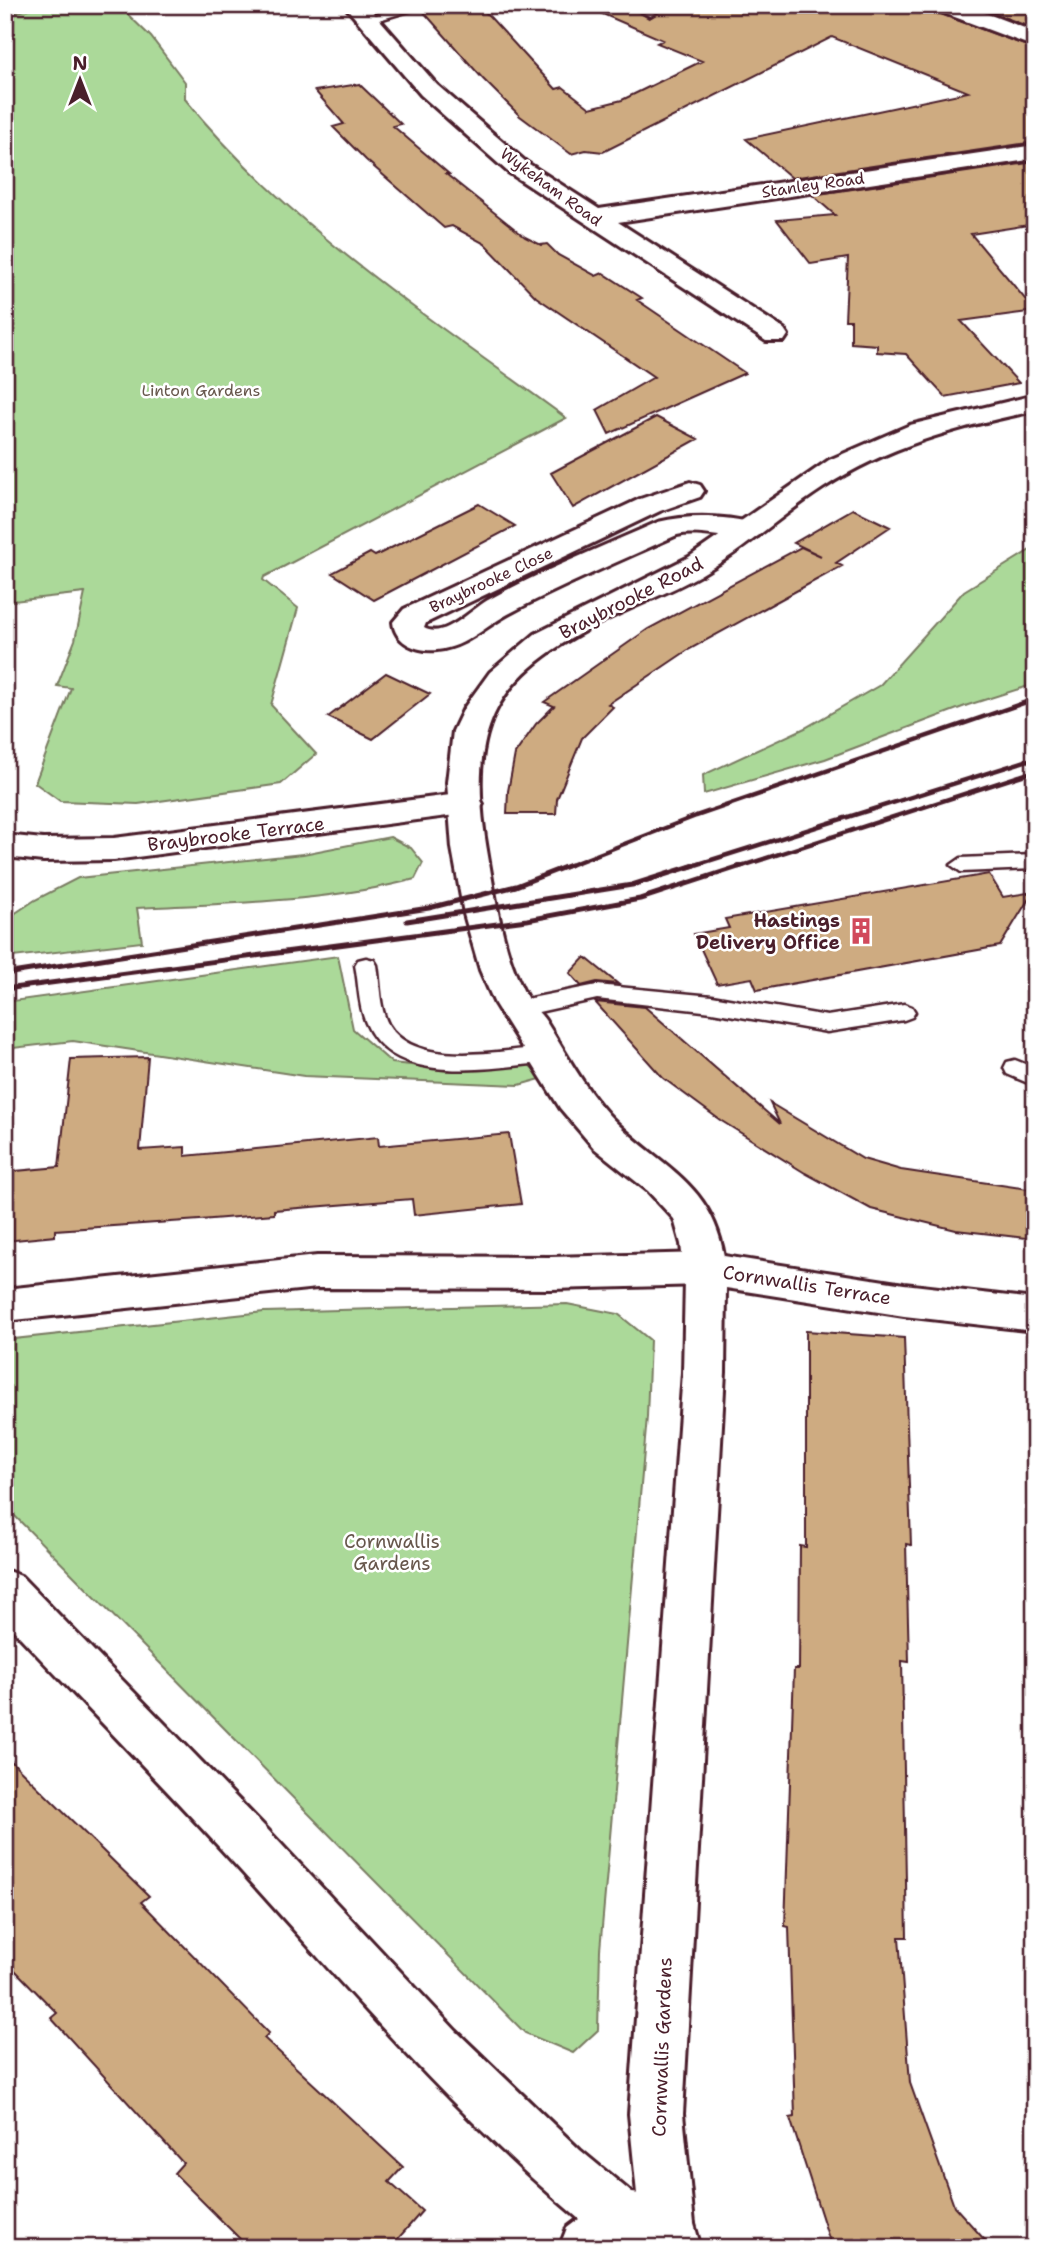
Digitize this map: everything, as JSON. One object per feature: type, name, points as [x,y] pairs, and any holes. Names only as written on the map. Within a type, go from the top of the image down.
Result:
[{"type":"street","points":[[944,5],[1035,40]]},
{"type":"street","name":"Wykeham Road","points":[[362,12],[429,90],[517,167],[775,335]]},
{"type":"street","name":"Stanley Road","points":[[592,218],[1035,152]]},
{"type":"street","name":"Braybrooke Road","points":[[496,965],[474,872],[464,765],[470,731],[485,702],[507,673],[541,645],[588,618],[704,561],[812,482],[865,451],[918,430],[986,412],[1035,403]]},
{"type":"street","name":"Braybrooke Close","points":[[669,490],[415,616],[408,622],[409,631],[416,638],[435,641],[456,635],[499,606],[668,528],[687,524],[748,530]]},
{"type":"street","name":"Braybrooke Terrace","points":[[5,846],[43,850],[114,849],[466,804]]},
{"type":"street","name":"Cornwallis Terrace","points":[[496,965],[516,1009],[533,1031],[542,1055],[567,1090],[611,1141],[685,1205],[697,1226],[704,1269],[904,1300],[1035,1315]]},
{"type":"street","points":[[5,1305],[317,1272],[551,1273],[704,1269]]},
{"type":"street","name":"Cornwallis Gardens","points":[[637,2235],[657,2100],[704,1373],[704,1269]]},
{"type":"street","name":"Cornwallis Gardens","points":[[5,1590],[250,1845],[437,2049],[561,2169],[637,2235]]},
{"type":"lane","points":[[362,12],[423,5]]},
{"type":"lane","points":[[634,5],[650,12]]},
{"type":"lane","points":[[961,865],[1035,862]]},
{"type":"lane","points":[[366,965],[378,1027],[395,1048],[419,1058],[472,1061],[542,1055]]},
{"type":"lane","points":[[516,1009],[597,992],[712,1004],[827,1024],[904,1012]]},
{"type":"green space","name":"Linton Gardens","points":[[41,5],[118,5],[151,37],[185,82],[185,99],[226,146],[270,189],[365,270],[566,418],[264,577],[263,580],[298,608],[271,705],[316,754],[281,784],[138,804],[60,801],[35,783],[71,688],[57,686],[75,640],[85,593],[5,602],[5,16]]},
{"type":"green space","points":[[1035,547],[1035,684],[968,705],[825,759],[704,794],[703,775],[805,728],[880,685],[964,591]]},
{"type":"green space","points":[[390,837],[411,848],[423,863],[415,879],[348,893],[313,897],[137,908],[142,942],[5,958],[5,920],[35,900],[78,878],[303,854]]},
{"type":"green space","points":[[338,956],[353,1029],[392,1063],[466,1071],[529,1065],[544,1078],[519,1085],[304,1076],[73,1041],[5,1049],[5,1002]]},
{"type":"green space","name":"Cornwallis Gardens","points":[[567,1304],[618,1314],[650,1340],[647,1417],[600,1950],[598,2030],[573,2053],[525,2033],[5,1506],[5,1340],[264,1312]]},
{"type":"building","points":[[431,5],[479,5],[556,89],[563,87],[590,108],[622,100],[702,61],[657,43],[663,40],[582,5],[626,5],[649,18],[658,13],[650,5],[931,5],[935,12],[1035,49],[1035,142],[792,178],[746,139],[968,92],[832,37],[603,152],[586,150],[571,154],[520,116],[483,79],[422,10]]},
{"type":"building","points":[[972,5],[1035,5],[1035,29]]},
{"type":"building","points":[[359,84],[401,124],[393,126],[449,174],[446,174],[525,237],[541,245],[547,244],[558,255],[596,276],[603,273],[642,298],[637,300],[745,373],[609,434],[597,410],[654,377],[536,297],[485,244],[452,226],[444,228],[366,160],[333,127],[344,124],[315,91]]},
{"type":"building","points":[[1035,162],[1035,224],[971,234],[1035,311],[961,321],[1019,383],[945,397],[906,354],[877,352],[877,345],[851,343],[851,320],[845,320],[848,258],[811,264],[777,220],[835,215],[812,195]]},
{"type":"building","points":[[656,417],[698,439],[573,508],[551,473]]},
{"type":"building","points":[[479,504],[515,526],[374,600],[332,573],[370,553],[375,556]]},
{"type":"building","points":[[853,509],[890,527],[836,563],[842,566],[688,650],[608,704],[613,707],[582,738],[557,799],[556,814],[507,814],[515,754],[536,724],[554,706],[544,702],[648,629],[801,547],[821,556],[794,543]]},
{"type":"building","points":[[386,673],[430,694],[373,739],[328,717]]},
{"type":"building","name":"Hastings Delivery Office","points":[[989,874],[1003,897],[1033,892],[1000,946],[757,990],[752,978],[717,984],[694,934],[729,928],[725,919]]},
{"type":"building","points":[[585,957],[618,984],[597,982],[581,986],[570,973]]},
{"type":"building","points":[[595,1002],[645,1007],[780,1124],[770,1103],[863,1159],[901,1170],[1035,1190],[1035,1239],[956,1230],[871,1209],[805,1173],[720,1120],[663,1078]]},
{"type":"building","points":[[148,1057],[140,1150],[185,1147],[185,1156],[378,1137],[379,1146],[509,1134],[521,1204],[414,1215],[412,1199],[274,1210],[274,1214],[55,1230],[55,1236],[5,1241],[5,1172],[59,1167],[71,1059]]},
{"type":"building","points":[[806,1331],[904,1338],[911,1545],[906,1544],[909,1662],[902,1661],[907,1937],[899,1937],[910,2083],[954,2206],[992,2248],[832,2248],[790,2118],[795,2117],[789,1927],[785,1926],[794,1669],[799,1669],[800,1546],[806,1547]]},
{"type":"building","points":[[5,1755],[149,1896],[141,1902],[269,2033],[264,2038],[403,2167],[389,2182],[422,2211],[390,2248],[249,2248],[174,2173],[183,2163],[51,2018],[57,2013],[5,1960]]},
{"type":"railway","points":[[565,867],[696,816],[1035,699]]},
{"type":"railway","points":[[689,867],[1035,758]]},
{"type":"railway","points":[[739,867],[1035,771]]},
{"type":"railway","points":[[5,974],[429,908],[516,886],[570,865]]},
{"type":"railway","points":[[407,921],[632,885],[695,865]]},
{"type":"railway","points":[[5,989],[527,920],[640,899],[744,865]]},
{"type":"place","name":"Hastings Delivery Office","points":[[861,931]]}]
